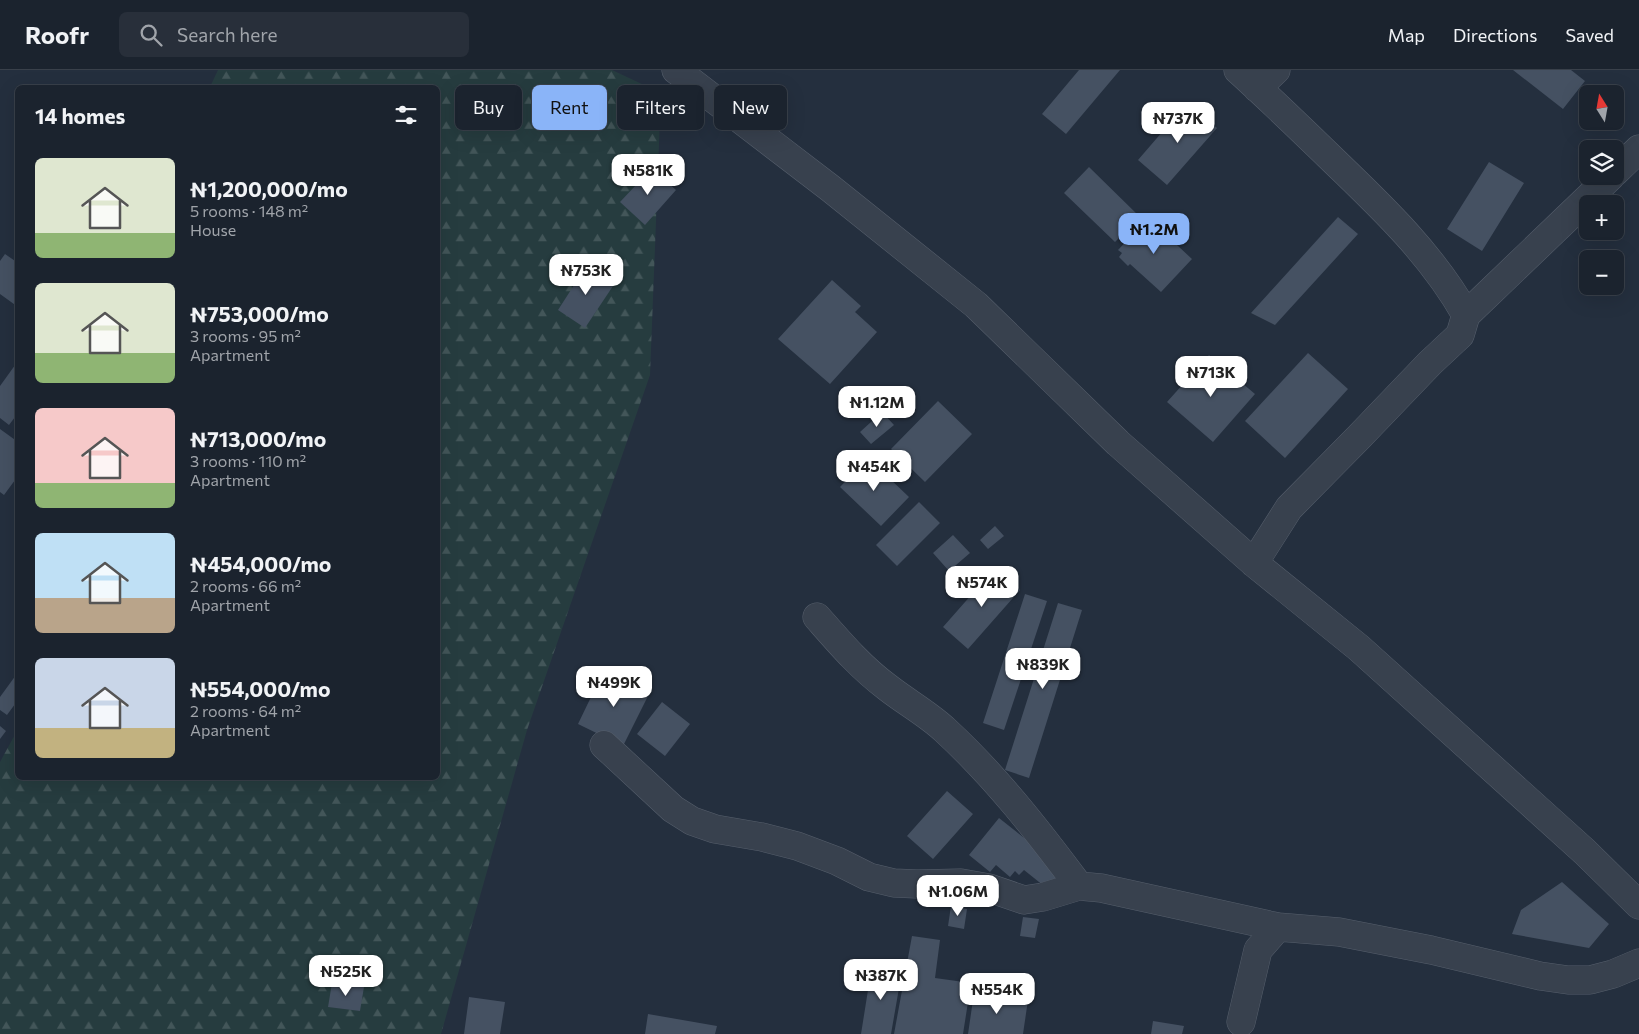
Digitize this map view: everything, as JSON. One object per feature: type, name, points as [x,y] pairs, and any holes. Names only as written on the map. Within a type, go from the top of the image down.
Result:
[{"type":"street","points":[[677,70],[830,188],[976,305],[1118,443],[1254,563],[1360,648],[1585,852],[1639,906]]},
{"type":"street","points":[[1257,76],[1380,205],[1436,268],[1466,316]]},
{"type":"street","points":[[1624,163],[1639,148]]},
{"type":"street","points":[[1254,563],[1289,508],[1430,363],[1460,335],[1466,316],[1602,185]]},
{"type":"street","points":[[817,617],[851,657],[886,686],[943,728],[980,763],[1029,819],[1079,886]]},
{"type":"street","points":[[604,745],[673,809],[692,821],[715,829],[762,837],[797,846],[869,876],[894,883],[962,883],[989,888],[1024,900],[1043,897],[1079,886],[1101,888],[1278,927],[1339,932],[1431,950],[1540,976],[1568,980],[1590,980],[1613,974],[1639,962]]},
{"type":"street","points":[[1241,1022],[1258,950],[1278,927]]},
{"type":"green space","points":[[218,70],[612,70],[644,85],[617,85],[617,130],[660,130],[650,375],[527,730],[441,1034],[0,1034],[0,762],[15,735],[15,780],[440,780],[440,85],[211,85]]},
{"type":"building","points":[[1079,70],[1120,70],[1066,134],[1042,114]]},
{"type":"building","points":[[1513,70],[1571,70],[1585,81],[1582,85],[1579,85],[1579,89],[1563,109]]},
{"type":"building","points":[[1188,102],[1217,128],[1167,185],[1138,160]]},
{"type":"building","points":[[1489,162],[1524,183],[1482,251],[1447,229]]},
{"type":"building","points":[[1089,167],[1140,217],[1115,242],[1064,193]]},
{"type":"building","points":[[652,168],[676,190],[645,225],[620,202]]},
{"type":"building","points":[[1338,217],[1358,234],[1275,325],[1251,313]]},
{"type":"building","points":[[1148,218],[1192,259],[1161,292],[1130,264],[1128,266],[1119,257],[1122,253],[1118,250]]},
{"type":"building","points":[[5,254],[15,261],[15,305],[0,294],[0,261]]},
{"type":"building","points":[[587,265],[615,283],[585,328],[558,310]]},
{"type":"building","points":[[832,280],[861,306],[855,312],[877,332],[830,384],[778,339]]},
{"type":"building","points":[[1308,353],[1348,389],[1285,458],[1245,421]]},
{"type":"building","points":[[1209,355],[1255,394],[1213,442],[1167,402]]},
{"type":"building","points":[[15,365],[15,417],[9,425],[0,418],[0,386]]},
{"type":"building","points":[[938,401],[972,434],[925,482],[891,449]]},
{"type":"building","points":[[882,412],[894,425],[871,444],[860,432]]},
{"type":"building","points":[[0,429],[15,440],[15,480],[4,495],[0,492]]},
{"type":"building","points":[[868,458],[909,497],[881,526],[840,487]]},
{"type":"building","points":[[919,502],[940,523],[897,566],[876,545]]},
{"type":"building","points":[[995,526],[1004,536],[988,549],[980,540]]},
{"type":"building","points":[[953,535],[970,553],[949,571],[933,553]]},
{"type":"building","points":[[995,568],[1020,590],[968,649],[943,627]]},
{"type":"building","points":[[1025,594],[1047,601],[1004,730],[983,723]]},
{"type":"building","points":[[1058,603],[1082,610],[1029,778],[1005,770]]},
{"type":"building","points":[[604,670],[650,692],[623,746],[578,724]]},
{"type":"building","points":[[15,676],[15,704],[7,715],[0,710],[0,697]]},
{"type":"building","points":[[662,702],[690,724],[665,756],[637,734]]},
{"type":"building","points":[[0,726],[6,731],[0,739]]},
{"type":"building","points":[[947,791],[973,814],[933,859],[907,836]]},
{"type":"building","points":[[999,818],[1065,870],[1049,890],[1024,870],[1019,875],[1015,871],[1010,877],[996,865],[990,872],[969,855]]},
{"type":"building","points":[[1562,882],[1609,924],[1589,948],[1512,934],[1521,910]]},
{"type":"building","points":[[951,906],[967,909],[964,929],[948,926]]},
{"type":"building","points":[[1023,917],[1039,919],[1035,938],[1020,936]]},
{"type":"building","points":[[912,936],[940,940],[935,978],[971,983],[963,1034],[894,1034]]},
{"type":"building","points":[[872,965],[902,971],[891,1034],[861,1034]]},
{"type":"building","points":[[332,983],[364,987],[360,1011],[328,1007]]},
{"type":"building","points":[[974,993],[1028,1000],[1023,1034],[968,1034]]},
{"type":"building","points":[[469,997],[505,1002],[500,1034],[464,1034]]},
{"type":"building","points":[[648,1014],[717,1026],[715,1034],[645,1034]]},
{"type":"building","points":[[1153,1021],[1184,1026],[1182,1034],[1151,1034]]}]
